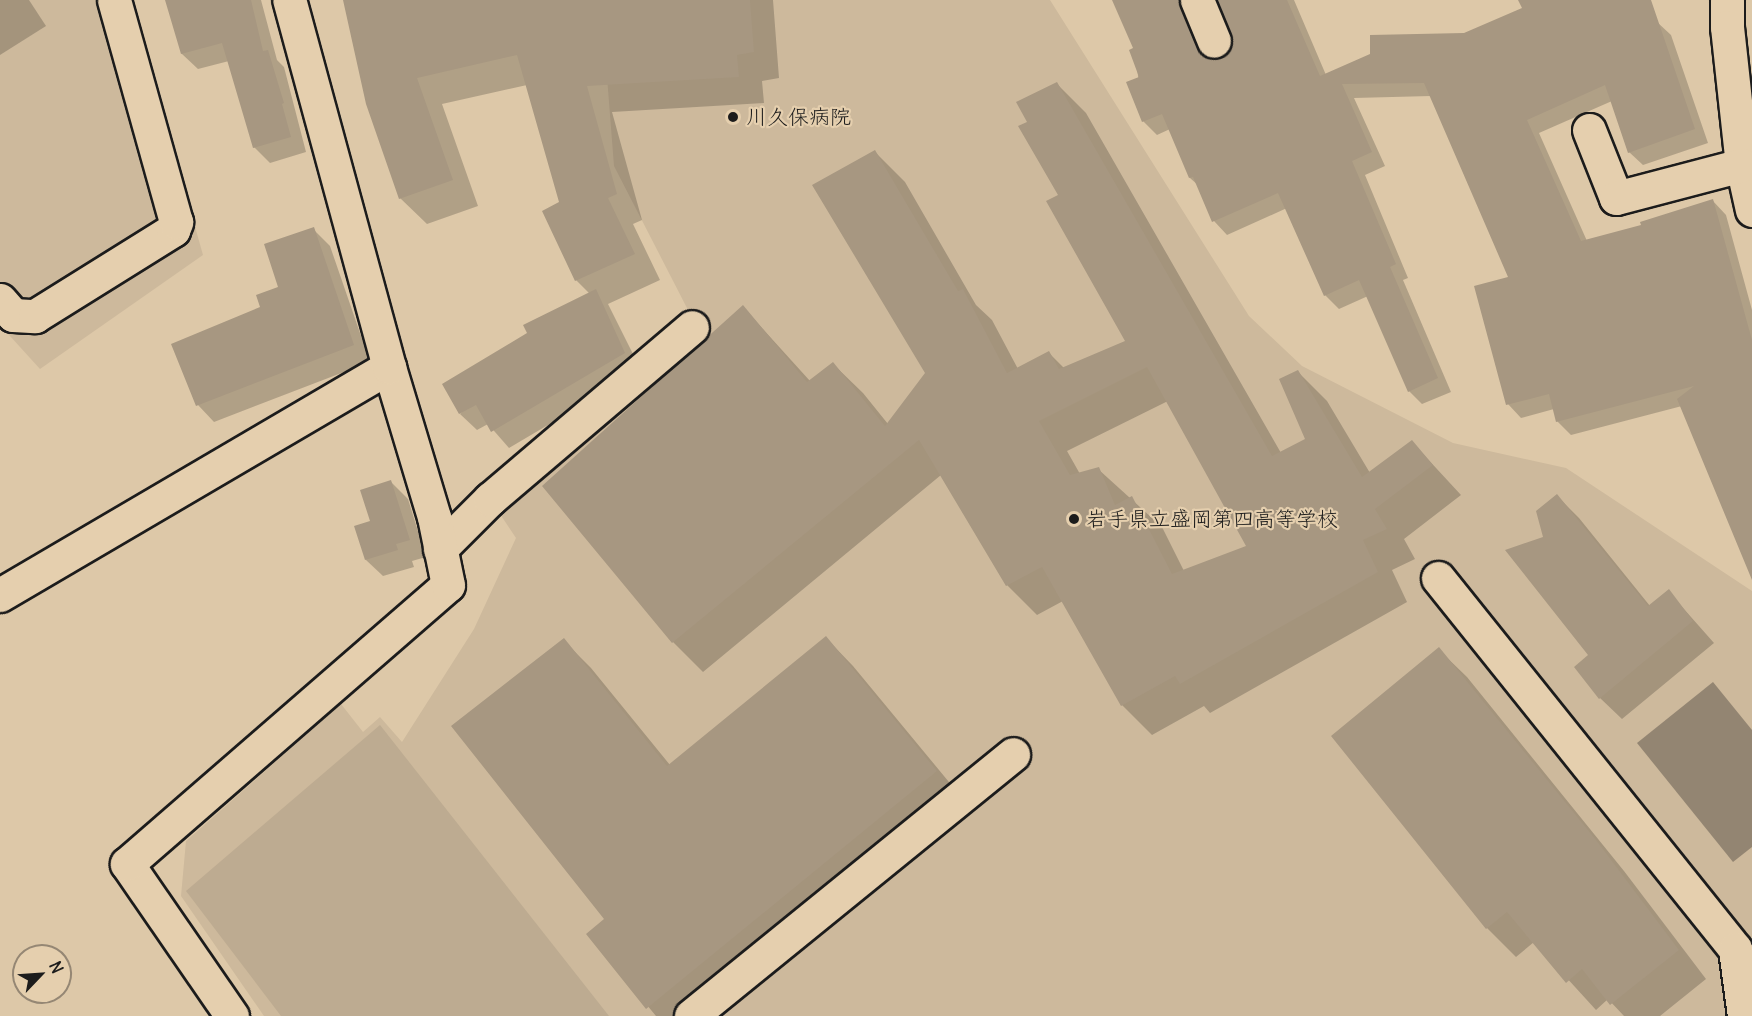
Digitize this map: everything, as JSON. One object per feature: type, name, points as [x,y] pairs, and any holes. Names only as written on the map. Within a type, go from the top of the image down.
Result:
[{"type":"street","points":[[0,300],[13,315],[35,316],[173,230],[176,222],[114,0]]},
{"type":"street","points":[[232,1016],[127,864],[448,585],[434,517],[389,367],[289,0]]},
{"type":"street","points":[[1197,0],[1214,41]]},
{"type":"street","points":[[1727,0],[1727,27],[1742,165],[1752,210]]},
{"type":"street","points":[[1589,130],[1616,198],[1742,165]]},
{"type":"street","points":[[440,549],[490,499],[692,327]]},
{"type":"street","points":[[0,595],[389,367]]},
{"type":"street","points":[[1438,578],[1735,950],[1744,1016]]},
{"type":"street","points":[[691,1016],[1013,754]]},
{"type":"shaded area","points":[[0,0],[131,0],[203,255],[40,369],[0,325]]},
{"type":"shaded area","name":"岩手県立盛岡第四高等学校","points":[[601,0],[1050,0],[1249,316],[1302,366],[1453,443],[1566,468],[1752,591],[1752,1016],[264,1016],[181,896],[186,841],[341,704],[363,732],[380,717],[402,742],[474,629],[516,538],[482,487],[688,310],[614,166]]},
{"type":"shaded area","points":[[1713,682],[1752,730],[1752,847],[1733,862],[1637,743]]},
{"type":"shaded area","points":[[380,725],[609,1016],[281,1016],[186,891]]},
{"type":"building","points":[[165,0],[251,0],[263,51],[268,50],[284,103],[282,104],[291,137],[253,148],[222,43],[181,54]]},
{"type":"building","points":[[343,0],[750,0],[754,52],[737,55],[739,77],[587,86],[617,194],[608,198],[635,254],[575,281],[542,211],[559,202],[517,55],[417,78],[453,180],[399,199],[366,104]]},
{"type":"building","points":[[1112,0],[1179,0],[1197,49],[1203,56],[1212,60],[1228,53],[1233,43],[1217,0],[1287,0],[1320,76],[1370,54],[1370,35],[1464,33],[1522,8],[1518,0],[1651,0],[1695,129],[1628,153],[1605,85],[1527,120],[1581,241],[1641,225],[1640,222],[1713,199],[1752,340],[1752,580],[1677,399],[1694,386],[1556,422],[1549,394],[1506,405],[1474,286],[1508,277],[1424,83],[1342,84],[1372,152],[1352,161],[1396,264],[1390,267],[1438,378],[1408,392],[1359,280],[1324,296],[1278,193],[1212,222],[1193,177],[1189,178],[1162,114],[1142,122],[1126,82],[1139,77],[1129,50],[1133,48]]},
{"type":"building","points":[[1057,82],[1272,456],[1305,439],[1279,379],[1298,370],[1362,477],[1412,440],[1433,465],[1375,509],[1387,529],[1363,540],[1378,572],[1180,684],[1175,676],[1121,706],[1042,567],[1006,586],[919,440],[672,643],[542,486],[743,305],[807,382],[833,362],[885,426],[925,373],[812,185],[875,150],[958,291],[963,289],[1007,373],[1049,351],[1059,369],[1125,341],[1046,201],[1058,195],[1018,126],[1027,122],[1016,102]],"holes":[[[1147,367],[1246,546],[1172,574],[1132,496],[1115,505],[1099,467],[1070,475],[1039,421]]]},
{"type":"building","points":[[314,227],[354,345],[196,406],[171,344],[260,307],[256,295],[278,287],[264,244]]},
{"type":"building","points":[[596,289],[625,353],[491,432],[476,405],[459,414],[442,384],[527,333],[523,325]]},
{"type":"building","points":[[391,480],[410,540],[396,544],[398,550],[365,560],[354,526],[370,521],[360,490]]},
{"type":"building","points":[[1557,494],[1648,606],[1669,589],[1693,621],[1599,699],[1574,667],[1588,655],[1505,550],[1543,537],[1536,511]]},
{"type":"building","points":[[826,636],[937,771],[646,1009],[586,934],[604,919],[451,726],[564,638],[667,766]]},
{"type":"building","points":[[1439,647],[1596,840],[1679,950],[1610,1005],[1582,969],[1566,983],[1507,912],[1486,929],[1331,736]]},
{"type":"place","name":"川久保病院","points":[[733,117]]},
{"type":"place","name":"岩手県立盛岡第四高等学校","points":[[1074,519]]}]
